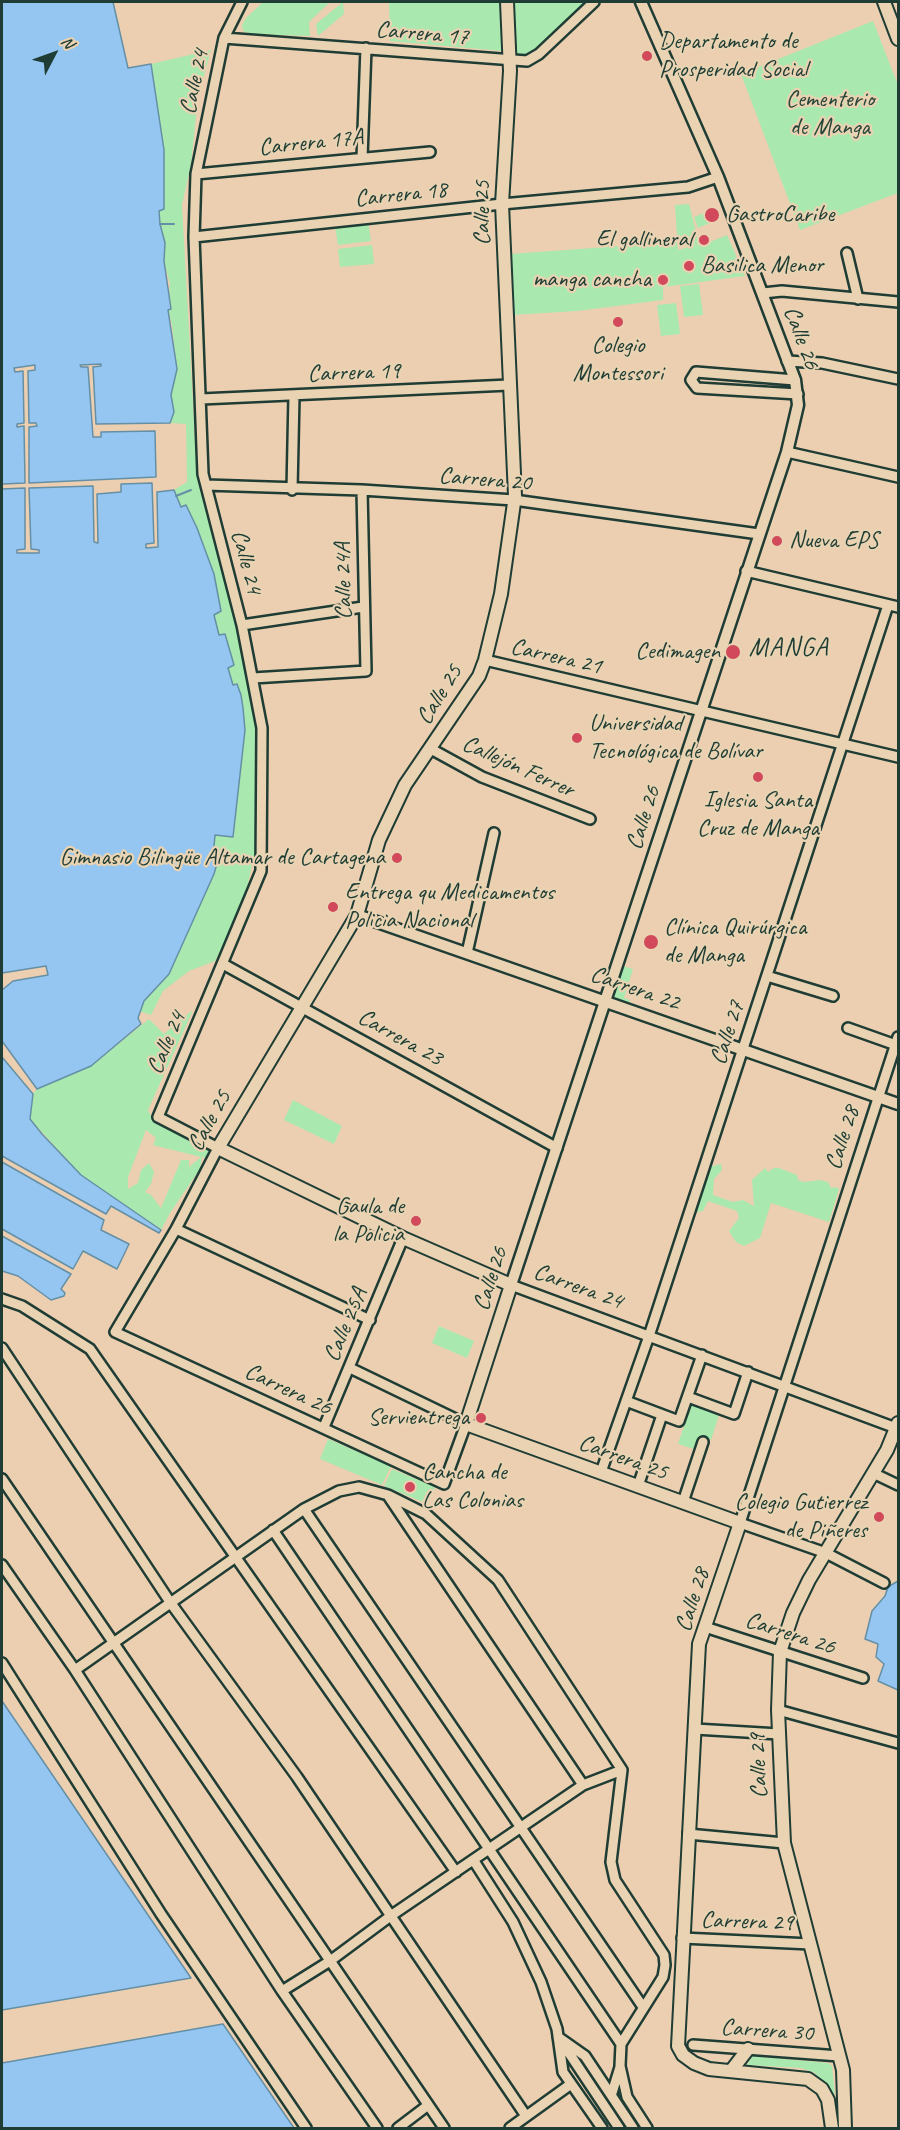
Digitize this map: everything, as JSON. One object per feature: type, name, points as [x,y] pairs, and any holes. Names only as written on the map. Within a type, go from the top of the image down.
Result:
[{"type":"main road","name":"Calle 25","points":[[218,1148],[301,1005],[357,915],[379,840],[405,785],[479,676],[485,660],[501,594],[514,500],[502,204],[511,60],[507,2]]},
{"type":"main road","points":[[884,2],[898,39]]},
{"type":"main road","name":"Carrera 24","points":[[218,1148],[403,1238],[511,1285]]},
{"type":"main road","name":"Calle 26","points":[[466,1424],[511,1285]]},
{"type":"main road","name":"Carrera 25","points":[[466,1424],[740,1523]]},
{"type":"main road","name":"Calle 29","points":[[845,2128],[843,2070],[784,1843],[778,1710],[780,1652],[793,1613],[897,1428]]},
{"type":"main road","name":"Calle 28","points":[[740,1523],[699,1644],[678,2046],[683,2055],[694,2063],[709,2069],[795,2075],[808,2079],[822,2089],[828,2100],[832,2128]]},
{"type":"main road","points":[[731,2071],[748,2049]]},
{"type":"street","name":"Calle 24","points":[[158,1117],[261,871],[262,728],[242,625],[203,474],[194,237],[196,174],[224,38],[242,2]]},
{"type":"street","name":"Carrera 17","points":[[224,38],[527,62],[594,2]]},
{"type":"street","name":"Calle 26","points":[[511,1285],[796,420],[798,394],[795,380],[763,293],[718,177],[641,2]]},
{"type":"street","points":[[362,158],[366,48]]},
{"type":"street","name":"Carrera 17A","points":[[196,174],[430,152]]},
{"type":"street","name":"Carrera 18","points":[[194,237],[502,204],[688,187],[718,177]]},
{"type":"street","points":[[847,253],[858,299]]},
{"type":"street","points":[[763,293],[782,291],[898,302]]},
{"type":"street","points":[[787,361],[822,363],[898,379]]},
{"type":"street","points":[[795,380],[696,372],[691,380],[697,387],[798,394]]},
{"type":"street","name":"Carrera 19","points":[[201,399],[509,385]]},
{"type":"street","points":[[292,490],[294,395]]},
{"type":"street","points":[[787,452],[898,477]]},
{"type":"street","name":"Carrera 20","points":[[206,485],[292,490],[362,490],[514,500],[577,511],[759,534]]},
{"type":"street","name":"Calle 24A","points":[[253,678],[366,671],[362,490]]},
{"type":"street","points":[[746,571],[898,607]]},
{"type":"street","name":"Calle 27","points":[[601,1472],[650,1336],[888,605]]},
{"type":"street","points":[[242,625],[363,607]]},
{"type":"street","name":"Carrera 21","points":[[485,660],[898,757]]},
{"type":"street","name":"Callejón Ferrer","points":[[431,749],[482,777],[590,819]]},
{"type":"street","points":[[467,953],[494,833]]},
{"type":"street","name":"Carrera 22","points":[[357,915],[898,1104]]},
{"type":"street","name":"Carrera 23","points":[[223,964],[557,1148]]},
{"type":"street","points":[[767,976],[833,996]]},
{"type":"street","points":[[848,1028],[897,1041]]},
{"type":"street","name":"Calle 28","points":[[740,1523],[897,1041]]},
{"type":"street","name":"Carrera 24","points":[[158,1117],[218,1148]]},
{"type":"street","name":"Calle 25","points":[[115,1332],[176,1229],[218,1148]]},
{"type":"street","points":[[176,1229],[370,1320]]},
{"type":"street","name":"Calle 25A","points":[[324,1427],[403,1238]]},
{"type":"street","name":"Carrera 24","points":[[511,1285],[897,1428]]},
{"type":"street","points":[[2,1299],[21,1306],[90,1349],[456,1872]]},
{"type":"street","name":"Carrera 26","points":[[115,1332],[444,1484]]},
{"type":"street","points":[[2,1348],[171,1602],[392,1915],[526,2116]]},
{"type":"street","points":[[626,1401],[679,1420],[702,1356]]},
{"type":"street","name":"Carrera 25","points":[[350,1368],[466,1424]]},
{"type":"street","points":[[688,1397],[734,1414],[748,1372]]},
{"type":"street","points":[[638,1486],[662,1415]]},
{"type":"street","name":"Calle 26","points":[[444,1484],[466,1424]]},
{"type":"street","points":[[683,1502],[703,1442]]},
{"type":"street","points":[[873,1473],[898,1485]]},
{"type":"street","points":[[2,1479],[444,2128]]},
{"type":"street","points":[[75,1670],[273,1530],[304,1509],[339,1491],[359,1487],[388,1495],[426,1514],[498,1581],[622,1770],[611,1862],[615,1880],[664,1955],[663,1977],[621,2044],[620,2066],[612,2093]]},
{"type":"street","points":[[388,1495],[583,1785]]},
{"type":"street","points":[[304,1509],[643,2007]]},
{"type":"street","name":"Carrera 25","points":[[740,1523],[826,1552],[884,1583]]},
{"type":"street","points":[[273,1530],[621,2044]]},
{"type":"street","points":[[2,1565],[75,1670],[282,1991],[377,2128]]},
{"type":"street","name":"Carrera 26","points":[[705,1627],[863,1678]]},
{"type":"street","points":[[2,1663],[161,1914],[306,2128]]},
{"type":"street","points":[[778,1710],[898,1743]]},
{"type":"street","points":[[695,1729],[779,1734]]},
{"type":"street","points":[[282,1991],[330,1961],[392,1915],[583,1785],[622,1770]]},
{"type":"street","points":[[688,1834],[784,1843]]},
{"type":"street","points":[[474,1860],[513,1922],[541,1982],[554,2019],[563,2072],[602,2128]]},
{"type":"street","name":"Carrera 29","points":[[682,1938],[811,1944]]},
{"type":"street","points":[[558,2037],[585,2056],[612,2093],[633,2128]]},
{"type":"street","points":[[558,2037],[619,2128]]},
{"type":"street","name":"Carrera 30","points":[[693,2045],[838,2055]]},
{"type":"street","points":[[620,2066],[627,2097],[647,2128]]},
{"type":"street","points":[[510,2128],[571,2084]]},
{"type":"street","points":[[398,2128],[427,2106]]},
{"type":"green space","points":[[263,2],[330,2],[309,22],[310,36],[251,34],[243,31],[242,25],[246,18]]},
{"type":"green space","points":[[343,2],[344,14],[318,36],[316,24]]},
{"type":"green space","points":[[389,2],[499,2],[503,51],[390,41]]},
{"type":"green space","points":[[513,2],[589,2],[534,53],[517,56]]},
{"type":"green space","name":"Cementerio de Manga","points":[[873,21],[898,85],[898,193],[800,230],[741,74]]},
{"type":"green space","points":[[211,50],[198,97],[191,164],[182,205],[197,477],[248,672],[261,757],[258,838],[242,911],[215,961],[189,971],[163,991],[151,1015],[139,1011],[144,1001],[169,974],[214,874],[218,860],[213,857],[215,835],[233,837],[245,730],[241,695],[233,685],[228,667],[234,665],[225,634],[219,635],[213,615],[221,611],[214,574],[186,505],[181,507],[174,490],[187,482],[186,424],[170,423],[174,412],[171,395],[177,369],[168,310],[170,284],[164,261],[165,243],[159,211],[164,209],[164,150],[151,64]]},
{"type":"green space","points":[[689,204],[698,239],[707,235],[710,242],[727,235],[745,276],[663,287],[663,300],[577,311],[512,315],[510,254],[677,242],[678,250],[700,244],[680,247],[677,237],[675,205]]},
{"type":"green space","points":[[712,210],[717,220],[698,228],[694,217]]},
{"type":"green space","points":[[368,221],[371,241],[338,245],[335,226]]},
{"type":"green space","points":[[372,245],[374,264],[340,267],[338,249]]},
{"type":"green space","points":[[699,284],[703,315],[684,317],[680,286]]},
{"type":"green space","points":[[676,303],[680,334],[661,336],[657,305]]},
{"type":"green space","points":[[623,966],[633,969],[624,998],[630,1000],[628,1006],[612,1001]]},
{"type":"green space","points":[[193,1010],[148,1110],[151,1116],[165,1125],[210,1146],[210,1152],[206,1158],[202,1157],[200,1169],[161,1230],[81,1175],[30,1119],[33,1094],[37,1089],[91,1066],[149,1019],[164,1034]],"holes":[[[146,1130],[156,1138],[153,1145],[201,1157],[189,1167],[189,1160],[181,1160],[161,1208],[151,1195],[145,1192],[151,1184],[154,1172],[149,1163],[141,1170],[138,1183],[128,1189],[128,1177]]]},
{"type":"green space","points":[[293,1100],[342,1126],[334,1144],[284,1120]]},
{"type":"green space","points":[[721,1164],[722,1170],[714,1179],[713,1195],[733,1202],[743,1200],[754,1206],[752,1180],[765,1168],[768,1172],[779,1168],[797,1175],[798,1180],[804,1182],[820,1180],[828,1182],[831,1188],[839,1189],[829,1222],[771,1203],[760,1238],[744,1246],[736,1242],[729,1231],[739,1218],[737,1211],[708,1201],[703,1211],[693,1213],[696,1193],[704,1190],[699,1185],[708,1167]]},
{"type":"green space","points":[[439,1326],[474,1341],[467,1358],[432,1343]]},
{"type":"green space","points":[[692,1402],[720,1412],[711,1440],[702,1436],[697,1450],[678,1444]]},
{"type":"green space","points":[[328,1439],[391,1466],[382,1485],[320,1459]]},
{"type":"green space","name":"Cancha de Las Colonias","points":[[392,1469],[435,1487],[428,1504],[384,1486]]},
{"type":"green space","points":[[752,2056],[828,2063],[832,2066],[835,2096],[815,2073],[801,2068],[747,2065]]},
{"type":"water","points":[[2,2],[113,2],[128,68],[151,64],[164,150],[164,209],[159,211],[165,243],[164,261],[171,309],[168,310],[177,369],[171,395],[174,412],[170,423],[96,424],[93,367],[101,366],[101,364],[80,365],[88,367],[93,437],[101,437],[101,432],[155,431],[156,477],[29,483],[29,427],[37,426],[36,423],[29,423],[28,371],[35,370],[35,365],[14,368],[15,372],[23,371],[24,423],[17,424],[17,427],[24,426],[25,483],[2,484]]},
{"type":"water","points":[[152,483],[154,543],[146,544],[146,548],[158,547],[157,492],[174,490],[181,507],[186,505],[197,528],[214,574],[221,611],[214,615],[219,635],[225,634],[234,665],[228,668],[233,685],[237,684],[241,695],[245,730],[233,837],[215,835],[213,857],[218,860],[214,874],[169,974],[144,1001],[138,1018],[141,1024],[91,1066],[37,1089],[2,1041],[2,990],[13,981],[48,975],[46,966],[2,973],[2,489],[25,488],[25,549],[17,550],[17,553],[39,553],[39,550],[31,549],[29,488],[93,486],[94,542],[98,543],[97,494],[121,492],[121,484]]},
{"type":"water","points":[[2,1057],[33,1094],[30,1119],[42,1134],[81,1175],[161,1230],[159,1233],[111,1206],[106,1214],[2,1156]]},
{"type":"water","points":[[2,1162],[104,1220],[101,1230],[129,1244],[117,1269],[83,1251],[73,1269],[2,1229]]},
{"type":"water","points":[[2,1236],[71,1274],[61,1289],[65,1293],[64,1296],[51,1300],[18,1276],[2,1271]]},
{"type":"water","points":[[898,1581],[898,1690],[878,1681],[884,1664],[876,1657],[878,1644],[865,1639],[872,1611],[885,1596],[888,1587]]},
{"type":"water","points":[[2,1701],[191,1978],[2,2010]]},
{"type":"water","points":[[223,2024],[294,2128],[2,2128],[2,2063]]},
{"type":"waterway","points":[[160,224],[174,224]]},
{"type":"waterway","points":[[176,496],[191,490]]},
{"type":"place","name":"Departamento de Prosperidad Social","points":[[647,56]]},
{"type":"place","name":"GastroCaribe","points":[[712,215]]},
{"type":"place","name":"El gallineral","points":[[704,240]]},
{"type":"place","name":"Basilica Menor","points":[[689,266]]},
{"type":"place","name":"manga cancha","points":[[663,280]]},
{"type":"place","name":"Colegio Montessori","points":[[618,322]]},
{"type":"place","name":"Nueva EPS","points":[[777,541]]},
{"type":"place","name":"Cedimagen","points":[[733,652]]},
{"type":"place","name":"Universidad Tecnológica de Bolívar","points":[[577,738]]},
{"type":"place","name":"Iglesia Santa Cruz de Manga","points":[[758,777]]},
{"type":"place","name":"Gimnasio Bilingüe Altamar de Cartagena","points":[[397,858]]},
{"type":"place","name":"Entrega qu Medicamentos Policia Nacional","points":[[333,907]]},
{"type":"place","name":"Clínica Quirúrgica de Manga","points":[[651,942]]},
{"type":"place","name":"Gaula de la Policia","points":[[416,1221]]},
{"type":"place","name":"Servientrega","points":[[481,1418]]},
{"type":"place","name":"Cancha de Las Colonias","points":[[410,1487]]},
{"type":"place","name":"Colegio Gutierrez de Piñeres","points":[[879,1517]]},
{"type":"district","name":"MANGA","points":[[789,648]]}]
